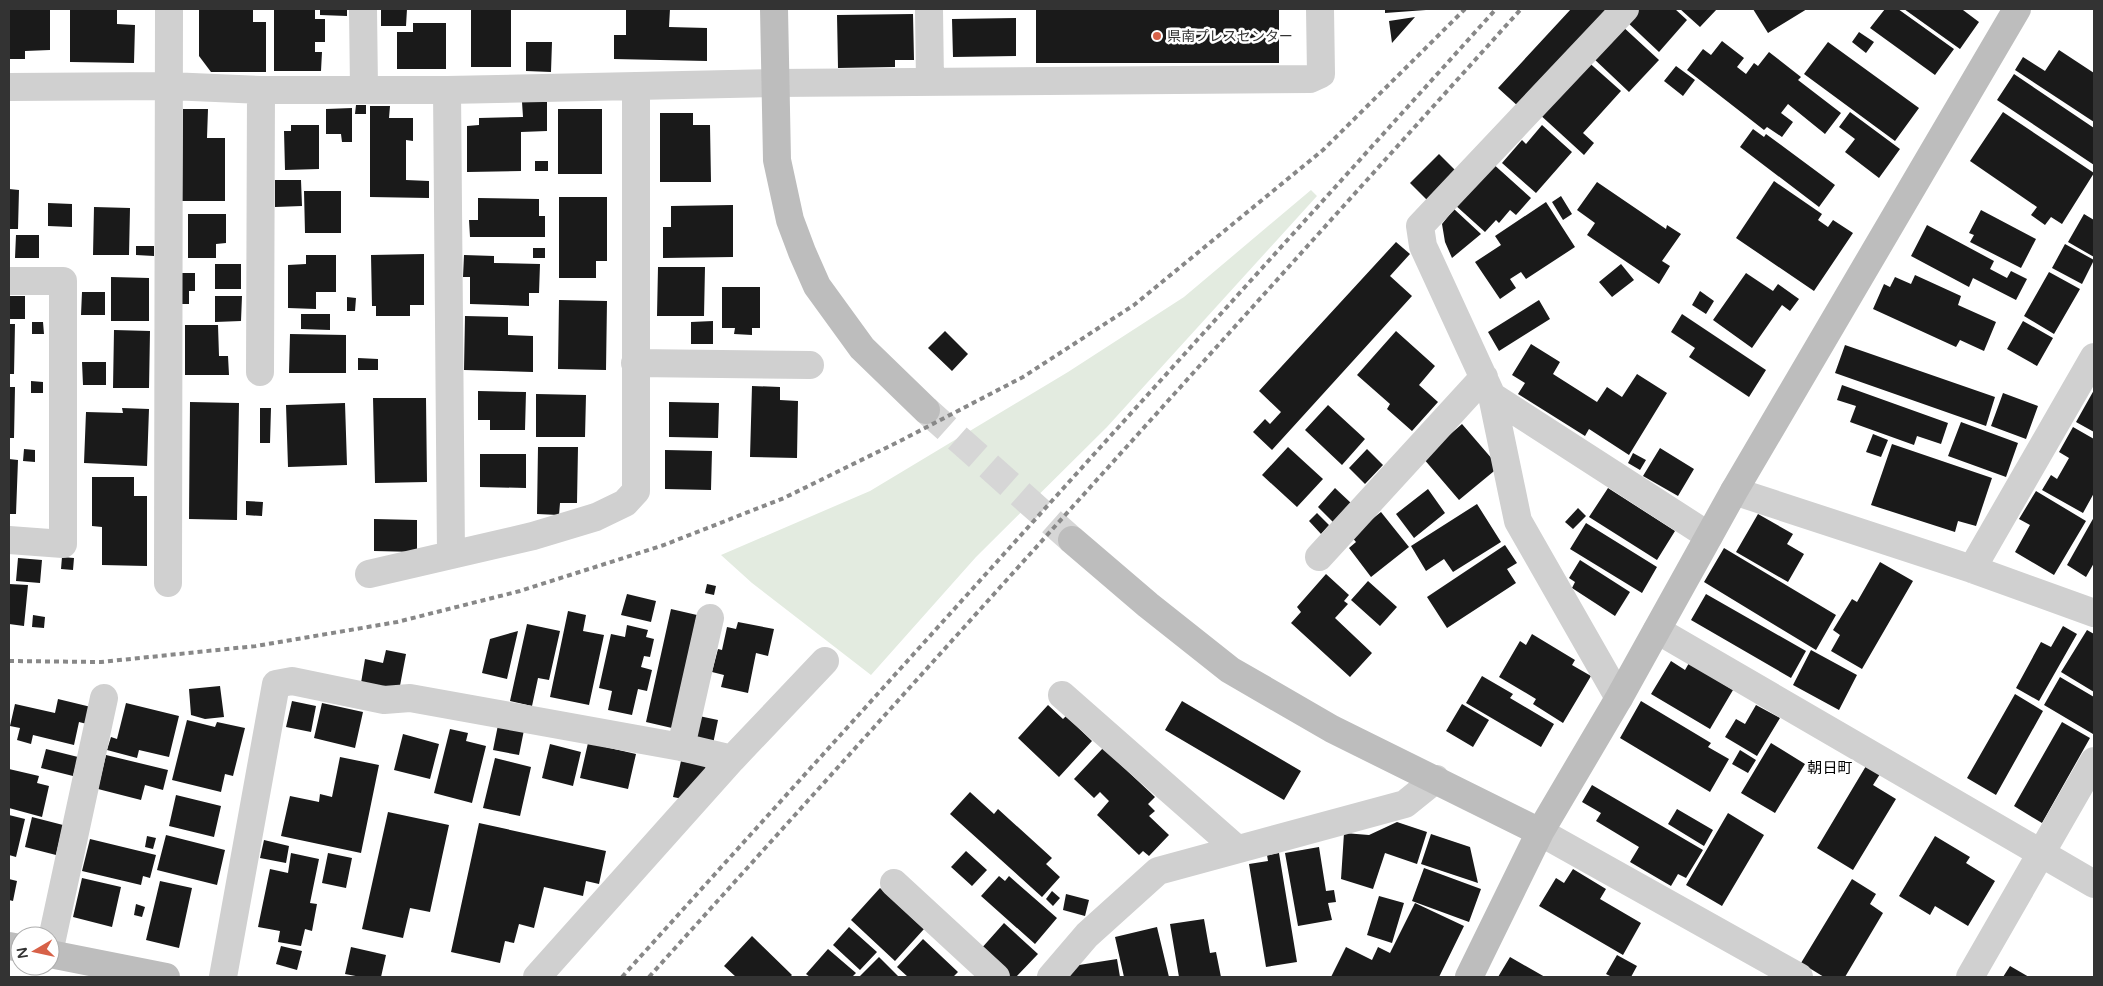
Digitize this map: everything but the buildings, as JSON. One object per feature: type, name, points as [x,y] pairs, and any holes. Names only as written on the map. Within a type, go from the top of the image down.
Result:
[{"type":"street","points":[[168,583],[169,9]]},
{"type":"street","points":[[363,9],[364,89]]},
{"type":"street","points":[[774,9],[777,160],[790,220],[802,252],[817,286],[862,348],[926,410]]},
{"type":"street","points":[[929,9],[930,82]]},
{"type":"street","points":[[9,87],[169,86],[261,90],[447,90],[774,83],[1310,79],[1321,74],[1320,9]]},
{"type":"street","points":[[1619,698],[1518,521],[1488,386],[1424,246],[1420,226],[1625,9]]},
{"type":"street","points":[[1469,977],[1540,832],[1619,698],[1734,491],[2017,9]]},
{"type":"street","points":[[369,574],[533,536],[596,518],[624,503],[636,491],[636,86]]},
{"type":"street","points":[[260,372],[261,90]]},
{"type":"street","points":[[447,90],[450,555]]},
{"type":"street","points":[[9,281],[64,281],[63,544],[9,540]]},
{"type":"street","points":[[1972,568],[2094,357]]},
{"type":"street","points":[[635,363],[810,365]]},
{"type":"street","points":[[1488,386],[1709,536]]},
{"type":"street","points":[[1319,557],[1488,386]]},
{"type":"street","points":[[1734,491],[1972,568],[2094,613]]},
{"type":"street","points":[[1072,540],[1148,606],[1230,670],[1332,728],[1540,832],[1799,977]]},
{"type":"street","points":[[681,747],[710,618]]},
{"type":"street","points":[[1657,630],[2094,884]]},
{"type":"street","points":[[537,977],[732,759],[824,661]]},
{"type":"street","points":[[223,977],[276,684],[292,681],[384,700],[410,698],[681,747],[732,759]]},
{"type":"street","points":[[1062,695],[1237,850]]},
{"type":"street","points":[[55,926],[104,698]]},
{"type":"street","points":[[1970,977],[2094,761]]},
{"type":"street","points":[[1051,977],[1087,935],[1158,871],[1405,804],[1436,779]]},
{"type":"street","points":[[894,883],[996,977]]},
{"type":"street","points":[[60,956],[166,977]]},
{"type":"shaded area","points":[[1311,190],[1317,196],[1107,427],[976,557],[871,675],[752,583],[721,555],[870,491],[1068,372],[1184,297]]},
{"type":"tunnel","points":[[926,410],[1072,540]]},
{"type":"railway","points":[[9,661],[101,662],[256,646],[397,622],[520,591],[664,545],[784,498],[900,441],[1023,377],[1134,305],[1323,150],[1465,9]]},
{"type":"railway","points":[[622,977],[1496,9]]},
{"type":"railway","points":[[649,977],[1521,9]]},
{"type":"place","name":"県南プレスセンター","points":[[1157,36]]},
{"type":"district","name":"朝日町","points":[[1830,768]]}]
